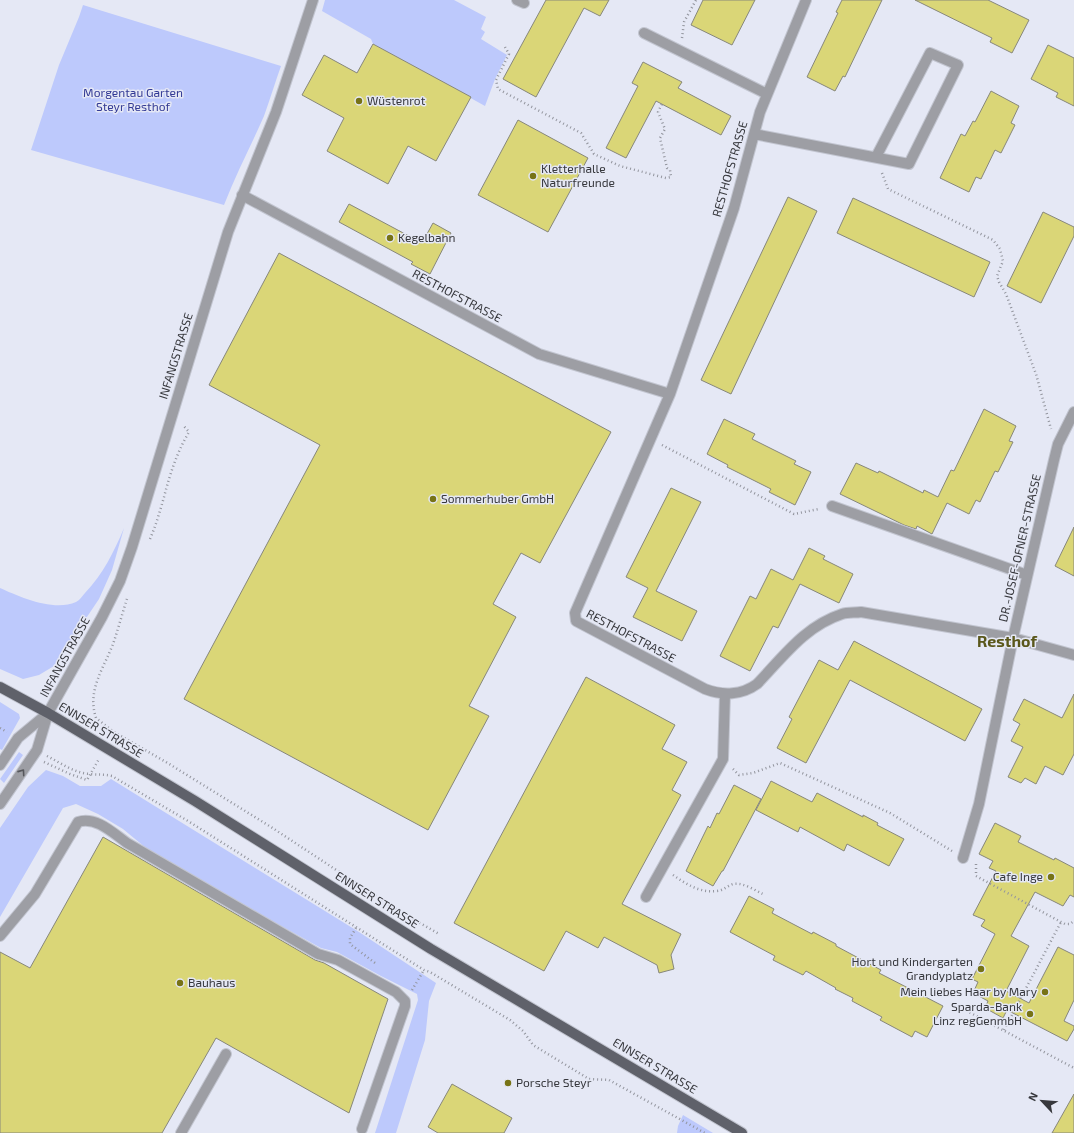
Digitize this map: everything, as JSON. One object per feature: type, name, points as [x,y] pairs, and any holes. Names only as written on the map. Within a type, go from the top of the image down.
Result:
[{"type":"main road","name":"ENNSER STRASSE","points":[[0,687],[48,713],[195,801],[431,949],[742,1133]]},
{"type":"street","name":"INFANGSTRASSE","points":[[48,713],[102,617],[120,581],[132,547],[228,232],[276,112],[313,0]]},
{"type":"street","name":"RESTHOFSTRASSE","points":[[806,0],[760,112],[734,208],[670,394],[575,613],[575,619],[579,624],[706,690],[725,694],[751,689],[803,635],[817,625],[842,614],[861,612],[1013,638],[1074,655]]},
{"type":"street","points":[[644,33],[768,94]]},
{"type":"street","points":[[754,134],[909,164],[958,65],[930,53],[876,157]]},
{"type":"street","name":"RESTHOFSTRASSE","points":[[242,195],[538,354],[670,394]]},
{"type":"street","name":"DR.-JOSEF-OFNER-STRASSE","points":[[964,858],[979,804],[1013,638],[1058,444],[1074,412]]},
{"type":"street","points":[[832,506],[1027,575]]},
{"type":"street","points":[[646,896],[723,759],[725,694]]},
{"type":"street","points":[[0,765],[18,738],[48,713]]},
{"type":"street","points":[[0,804],[36,753],[48,713]]},
{"type":"street","points":[[0,936],[35,894],[78,822],[84,820],[96,823],[108,829],[127,843],[318,954],[338,960],[396,992],[405,1001],[405,1006],[362,1129]]},
{"type":"street","points":[[181,1133],[226,1054]]},
{"type":"path","points":[[680,50],[684,22],[696,0]]},
{"type":"path","points":[[505,47],[509,54],[496,80],[498,89],[581,133],[594,154],[620,166],[666,178],[671,177],[670,170],[667,168],[660,138],[665,129],[658,112],[663,102]]},
{"type":"path","points":[[876,157],[888,189],[993,240],[1000,249],[1003,261],[997,276],[998,282],[1006,294],[1036,374],[1051,430],[1058,444]]},
{"type":"path","points":[[148,542],[154,530],[180,447],[189,432],[172,412]]},
{"type":"path","points":[[651,439],[794,514],[832,506]]},
{"type":"path","points":[[128,598],[113,644],[93,694],[93,706],[96,718],[114,732],[205,786],[394,908],[439,934]]},
{"type":"path","points":[[0,728],[18,738]]},
{"type":"path","points":[[36,753],[70,774],[87,780],[114,732]]},
{"type":"path","points":[[36,753],[74,770],[90,775],[102,774],[112,776],[188,821],[424,970],[430,972],[510,1020],[522,1031],[533,1045],[588,1079],[609,1080],[705,1133]]},
{"type":"path","points":[[723,759],[739,775],[753,773],[780,763],[890,813],[942,847],[976,864],[976,876],[1065,924],[1070,924],[1074,921]]},
{"type":"path","points":[[662,869],[683,882],[702,890],[724,890],[733,884],[740,884],[750,887],[762,894]]},
{"type":"path","points":[[1004,1030],[1061,922]]},
{"type":"path","points":[[356,928],[350,938],[350,944],[379,967]]},
{"type":"path","points":[[405,1001],[424,970]]},
{"type":"path","points":[[952,1003],[1074,1068]]},
{"type":"green space","points":[[325,0],[454,0],[486,17],[481,29],[485,32],[481,39],[507,55],[495,79],[485,106],[373,44],[371,39],[322,11]]},
{"type":"green space","name":"Morgentau Garten Steyr Resthof","points":[[83,5],[281,66],[264,116],[233,182],[224,205],[31,150],[59,65]]},
{"type":"green space","points":[[124,528],[112,570],[99,599],[54,666],[39,675],[23,679],[0,669],[0,588],[37,602],[67,605],[76,602],[103,570]]},
{"type":"green space","points":[[0,702],[19,714],[20,718],[2,750],[0,749]]},
{"type":"green space","points":[[19,752],[23,755],[4,783],[0,779]]},
{"type":"green space","points":[[46,770],[63,776],[80,786],[101,786],[111,779],[359,932],[436,983],[429,1001],[425,1040],[396,1133],[375,1133],[418,1000],[417,994],[337,952],[321,948],[265,917],[146,848],[123,829],[98,814],[76,804],[63,808],[0,917],[0,828],[28,787]]},
{"type":"green space","points":[[683,1115],[713,1133],[677,1133],[678,1126]]},
{"type":"building","points":[[546,0],[609,0],[600,16],[584,8],[536,97],[503,79]]},
{"type":"building","points":[[703,0],[755,0],[732,45],[691,25]]},
{"type":"building","points":[[842,0],[882,0],[845,77],[843,76],[835,91],[807,77],[838,13],[836,12]]},
{"type":"building","points":[[915,0],[988,0],[1029,20],[1012,53],[990,42],[992,38]]},
{"type":"building","points":[[373,44],[471,97],[436,161],[408,146],[388,184],[327,151],[344,118],[302,95],[324,55],[357,73]]},
{"type":"building","points":[[1048,45],[1074,58],[1074,106],[1056,97],[1058,93],[1031,79]]},
{"type":"building","points":[[643,62],[682,82],[678,88],[731,116],[721,135],[656,101],[626,158],[606,148],[638,86],[632,83]]},
{"type":"building","points":[[991,91],[1019,106],[1011,123],[1015,125],[1001,153],[995,150],[981,179],[976,177],[969,192],[940,178],[961,134],[965,136],[973,121],[975,122]]},
{"type":"building","name":"Kletterhalle Naturfreunde","points":[[518,120],[588,158],[548,232],[478,195]]},
{"type":"building","points":[[788,197],[817,211],[731,394],[701,380]]},
{"type":"building","points":[[853,198],[990,262],[974,297],[837,233]]},
{"type":"building","name":"Kegelbahn","points":[[349,204],[422,243],[433,223],[451,233],[430,274],[411,264],[413,262],[339,222]]},
{"type":"building","points":[[1043,212],[1074,227],[1074,236],[1041,303],[1007,286]]},
{"type":"building","name":"Sommerhuber GmbH","points":[[279,253],[611,432],[540,563],[521,553],[493,604],[516,617],[469,706],[489,716],[428,830],[184,699],[320,445],[209,385]]},
{"type":"building","points":[[984,409],[1016,426],[1009,441],[1013,442],[998,472],[995,471],[980,502],[976,500],[969,514],[947,503],[932,534],[917,526],[916,529],[904,525],[840,494],[856,463],[878,473],[879,471],[923,493],[924,490],[938,497],[951,470],[954,471]]},
{"type":"building","points":[[724,419],[755,434],[752,439],[796,461],[794,464],[811,472],[795,505],[769,492],[771,489],[727,467],[728,465],[707,454]]},
{"type":"building","points":[[671,488],[701,502],[656,591],[697,611],[682,641],[633,617],[648,588],[626,577]]},
{"type":"building","points":[[1074,527],[1074,576],[1055,566]]},
{"type":"building","points":[[809,548],[825,556],[823,559],[853,574],[839,603],[800,584],[778,628],[773,626],[750,671],[720,656],[750,596],[756,599],[771,569],[793,580]]},
{"type":"building","points":[[854,641],[982,709],[965,741],[850,680],[806,763],[777,748],[792,719],[789,717],[819,660],[838,670]]},
{"type":"building","points":[[586,677],[675,725],[662,749],[687,762],[672,790],[681,795],[622,904],[681,934],[671,955],[674,969],[659,973],[657,965],[604,937],[598,948],[566,931],[544,971],[454,923]]},
{"type":"building","points":[[1074,694],[1074,754],[1063,775],[1045,766],[1036,784],[1025,778],[1021,783],[1008,777],[1023,747],[1011,741],[1020,724],[1013,720],[1024,699],[1062,718]]},
{"type":"building","points":[[771,781],[812,802],[817,793],[863,817],[863,815],[878,823],[877,825],[904,839],[889,866],[847,844],[844,851],[800,827],[798,832],[756,810]]},
{"type":"building","points":[[734,785],[761,799],[723,871],[713,886],[686,871],[708,826],[710,828],[717,813],[719,814]]},
{"type":"building","points":[[995,823],[1021,836],[1018,842],[1074,868],[1074,897],[1070,895],[1063,906],[1035,892],[1011,936],[1029,946],[1006,991],[1029,1003],[1058,947],[1074,955],[1074,1000],[1064,1021],[1074,1026],[1074,1029],[1067,1041],[1007,1010],[1003,1018],[985,1008],[988,1001],[973,993],[978,982],[972,979],[995,934],[981,926],[985,920],[973,915],[996,871],[989,868],[993,861],[979,854]]},
{"type":"building","name":"Bauhaus","points":[[103,837],[315,960],[324,963],[388,999],[349,1113],[216,1038],[162,1133],[0,1133],[0,952],[30,968]]},
{"type":"building","points":[[749,896],[774,909],[772,913],[812,934],[813,932],[836,944],[836,946],[881,970],[879,973],[943,1006],[927,1037],[915,1031],[912,1037],[880,1020],[882,1017],[852,1001],[853,998],[835,989],[836,988],[806,971],[803,975],[773,960],[775,956],[730,932]]},
{"type":"building","points":[[452,1084],[512,1118],[504,1133],[438,1133],[428,1127]]},
{"type":"building","points":[[1074,1094],[1074,1133],[1052,1133]]},
{"type":"place","name":"Wüstenrot","points":[[359,101]]},
{"type":"place","name":"Kletterhalle Naturfreunde","points":[[533,176]]},
{"type":"place","name":"Kegelbahn","points":[[390,238]]},
{"type":"place","name":"Sommerhuber GmbH","points":[[433,499]]},
{"type":"place","name":"Cafe Inge","points":[[1051,877]]},
{"type":"place","name":"Hort und Kindergarten Grandyplatz","points":[[981,969]]},
{"type":"place","name":"Bauhaus","points":[[180,983]]},
{"type":"place","name":"Mein liebes Haar by Mary","points":[[1045,992]]},
{"type":"place","name":"Sparda-Bank Linz regGenmbH","points":[[1030,1014]]},
{"type":"place","name":"Porsche Steyr","points":[[508,1083]]},
{"type":"district","name":"Resthof","points":[[1007,641]]}]
